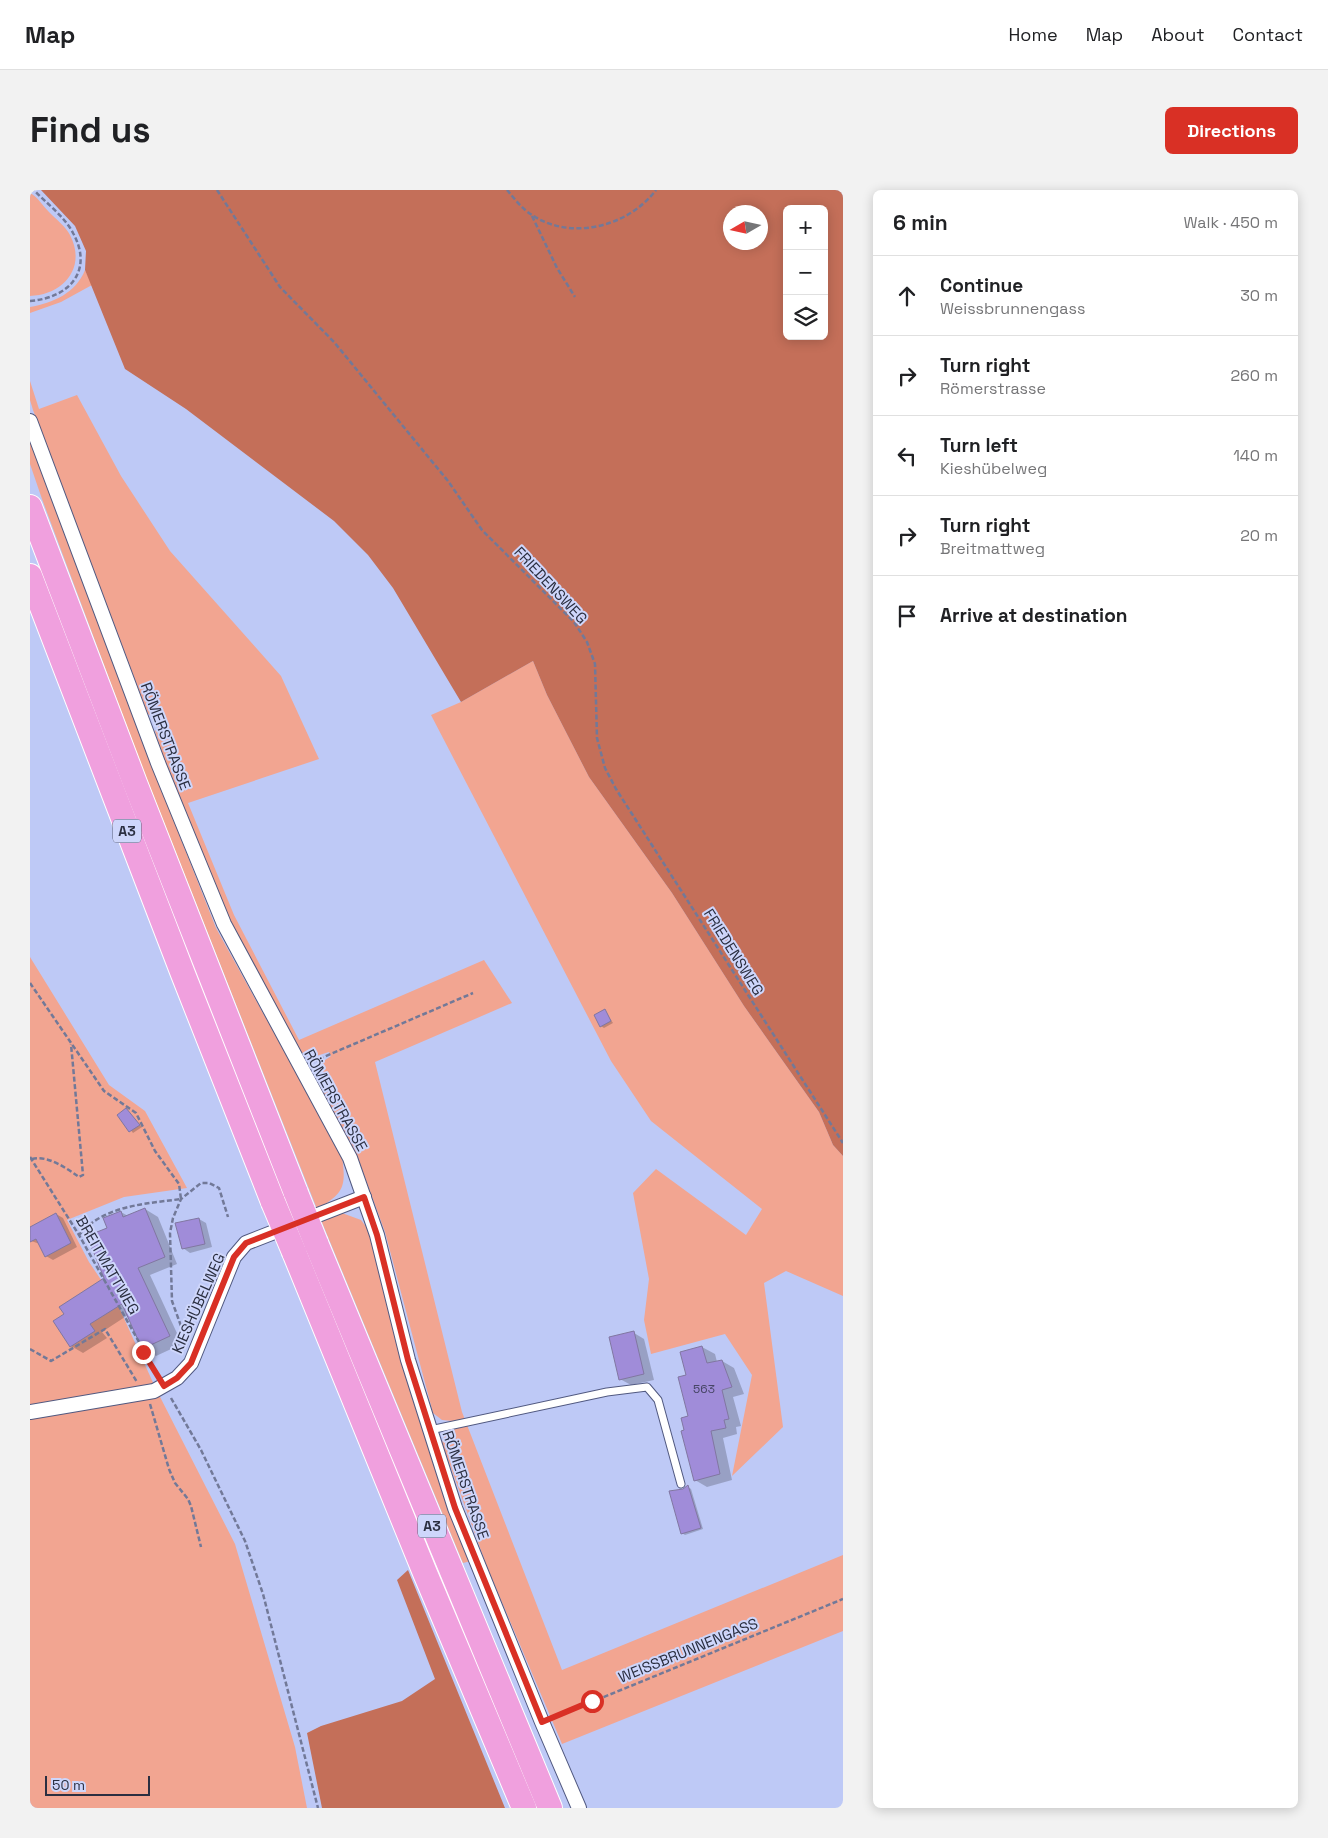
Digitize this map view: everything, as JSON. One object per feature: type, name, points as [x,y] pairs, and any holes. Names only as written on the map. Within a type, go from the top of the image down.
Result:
[{"type":"highway","name":"A3","points":[[30,507],[146,811],[296,1193],[550,1808]]},
{"type":"highway","name":"A3","points":[[30,576],[273,1202],[425,1573],[524,1808]]},
{"type":"street","name":"RÖMERSTRASSE","points":[[30,421],[158,763],[224,924],[350,1158],[377,1235],[408,1360],[458,1517],[579,1808]]},
{"type":"street","name":"KIESHÜBELWEG","points":[[30,1412],[146,1393],[164,1386],[177,1378],[191,1363],[234,1257],[246,1243],[364,1197]]},
{"type":"lane","points":[[430,1430],[607,1392],[647,1387],[658,1400],[681,1484]]},
{"type":"path","points":[[30,301],[47,300],[69,287],[74,282],[82,251],[72,231],[34,190]]},
{"type":"path","name":"FRIEDENSWEG","points":[[217,190],[280,287],[334,342],[448,481],[482,530],[574,622],[587,642],[595,664],[597,738],[605,768],[616,789],[843,1143]]},
{"type":"path","points":[[507,190],[531,214],[554,226],[585,229],[615,222],[645,205],[656,190]]},
{"type":"path","points":[[531,214],[557,268],[575,297]]},
{"type":"path","points":[[30,983],[104,1091],[136,1113],[155,1151],[179,1184],[181,1199]]},
{"type":"path","points":[[300,1068],[473,993]]},
{"type":"path","points":[[31,1158],[39,1158],[62,1165],[79,1177],[83,1175],[70,1042]]},
{"type":"path","name":"BREITMATTWEG","points":[[31,1158],[79,1235],[102,1278],[113,1294],[143,1352],[201,1450],[245,1541],[263,1594],[318,1808]]},
{"type":"path","points":[[196,1349],[186,1341],[172,1301],[170,1233],[173,1218],[181,1199],[201,1183],[209,1183],[219,1188],[228,1217]]},
{"type":"path","points":[[79,1235],[89,1224],[117,1210],[181,1199]]},
{"type":"path","points":[[30,1349],[51,1361],[105,1329],[146,1393],[175,1483],[188,1499],[191,1506],[201,1547]]},
{"type":"path","name":"WEISSBRUNNENGASS","points":[[542,1722],[843,1599]]},
{"type":"shaded area","points":[[41,190],[843,190],[843,1156],[833,1145],[819,1112],[744,1006],[672,893],[589,777],[547,695],[533,661],[461,702],[393,588],[368,555],[334,521],[186,409],[125,369],[85,270],[86,251],[75,226]]},
{"type":"shaded area","points":[[30,193],[38,199],[68,232],[75,247],[76,258],[74,269],[62,285],[53,291],[30,296]]},
{"type":"shaded area","points":[[85,270],[92,285],[61,302],[30,313],[30,307],[55,300],[70,291]]},
{"type":"shaded area","points":[[30,381],[39,409],[77,395],[121,476],[170,551],[281,676],[319,759],[188,803],[234,915],[299,1040],[484,960],[512,1003],[375,1062],[462,1412],[562,1670],[843,1555],[843,1631],[562,1744],[487,1567],[442,1443],[445,1434],[455,1429],[453,1421],[442,1420],[433,1413],[385,1232],[356,1153],[316,1084],[316,1070],[331,1056],[329,1052],[310,1058],[297,1050],[229,918],[164,760],[155,731],[158,728],[154,717],[148,714],[33,410],[30,400]]},
{"type":"shaded area","points":[[30,440],[152,766],[216,928],[342,1156],[344,1175],[342,1188],[333,1198],[317,1209],[143,769],[42,499],[30,464]]},
{"type":"shaded area","points":[[533,661],[547,695],[589,777],[672,893],[744,1006],[819,1112],[833,1145],[843,1156],[843,1296],[786,1271],[764,1283],[783,1427],[732,1476],[752,1375],[725,1334],[651,1354],[644,1320],[649,1279],[633,1193],[656,1169],[746,1235],[762,1209],[651,1121],[611,1061],[431,715],[461,702]]},
{"type":"shaded area","points":[[30,957],[109,1085],[145,1111],[187,1188],[124,1197],[67,1220],[89,1262],[118,1305],[155,1387],[235,1544],[295,1747],[307,1808],[30,1808]]},
{"type":"shaded area","points":[[342,1213],[361,1220],[373,1236],[471,1561],[463,1563],[321,1220]]},
{"type":"shaded area","points":[[408,1570],[505,1808],[322,1808],[307,1733],[321,1726],[402,1701],[435,1679],[397,1580]]},
{"type":"building","points":[[605,1009],[611,1021],[600,1027],[594,1015]]},
{"type":"building","points":[[126,1108],[140,1125],[129,1132],[117,1115]]},
{"type":"building","points":[[145,1208],[165,1257],[138,1268],[170,1336],[142,1349],[122,1304],[90,1324],[95,1331],[70,1347],[53,1321],[64,1314],[59,1307],[104,1278],[87,1236],[107,1228],[103,1218],[121,1211],[123,1217]]},
{"type":"building","points":[[56,1213],[71,1243],[45,1257],[36,1239],[30,1242],[30,1227]]},
{"type":"building","points":[[199,1218],[205,1244],[182,1249],[175,1223]]},
{"type":"building","points":[[634,1331],[644,1374],[619,1380],[609,1337]]},
{"type":"building","points":[[702,1346],[707,1363],[722,1360],[732,1387],[722,1390],[729,1419],[724,1420],[726,1428],[711,1431],[720,1474],[694,1481],[681,1431],[684,1430],[681,1418],[688,1416],[678,1377],[686,1375],[680,1352]]},
{"type":"building","points":[[688,1485],[701,1528],[681,1534],[669,1491],[683,1489]]},
{"type":"route","points":[[143,1352],[164,1386],[177,1378],[191,1363],[234,1257],[246,1243],[364,1197],[377,1235],[408,1360],[455,1508],[542,1722],[592,1701]]}]
